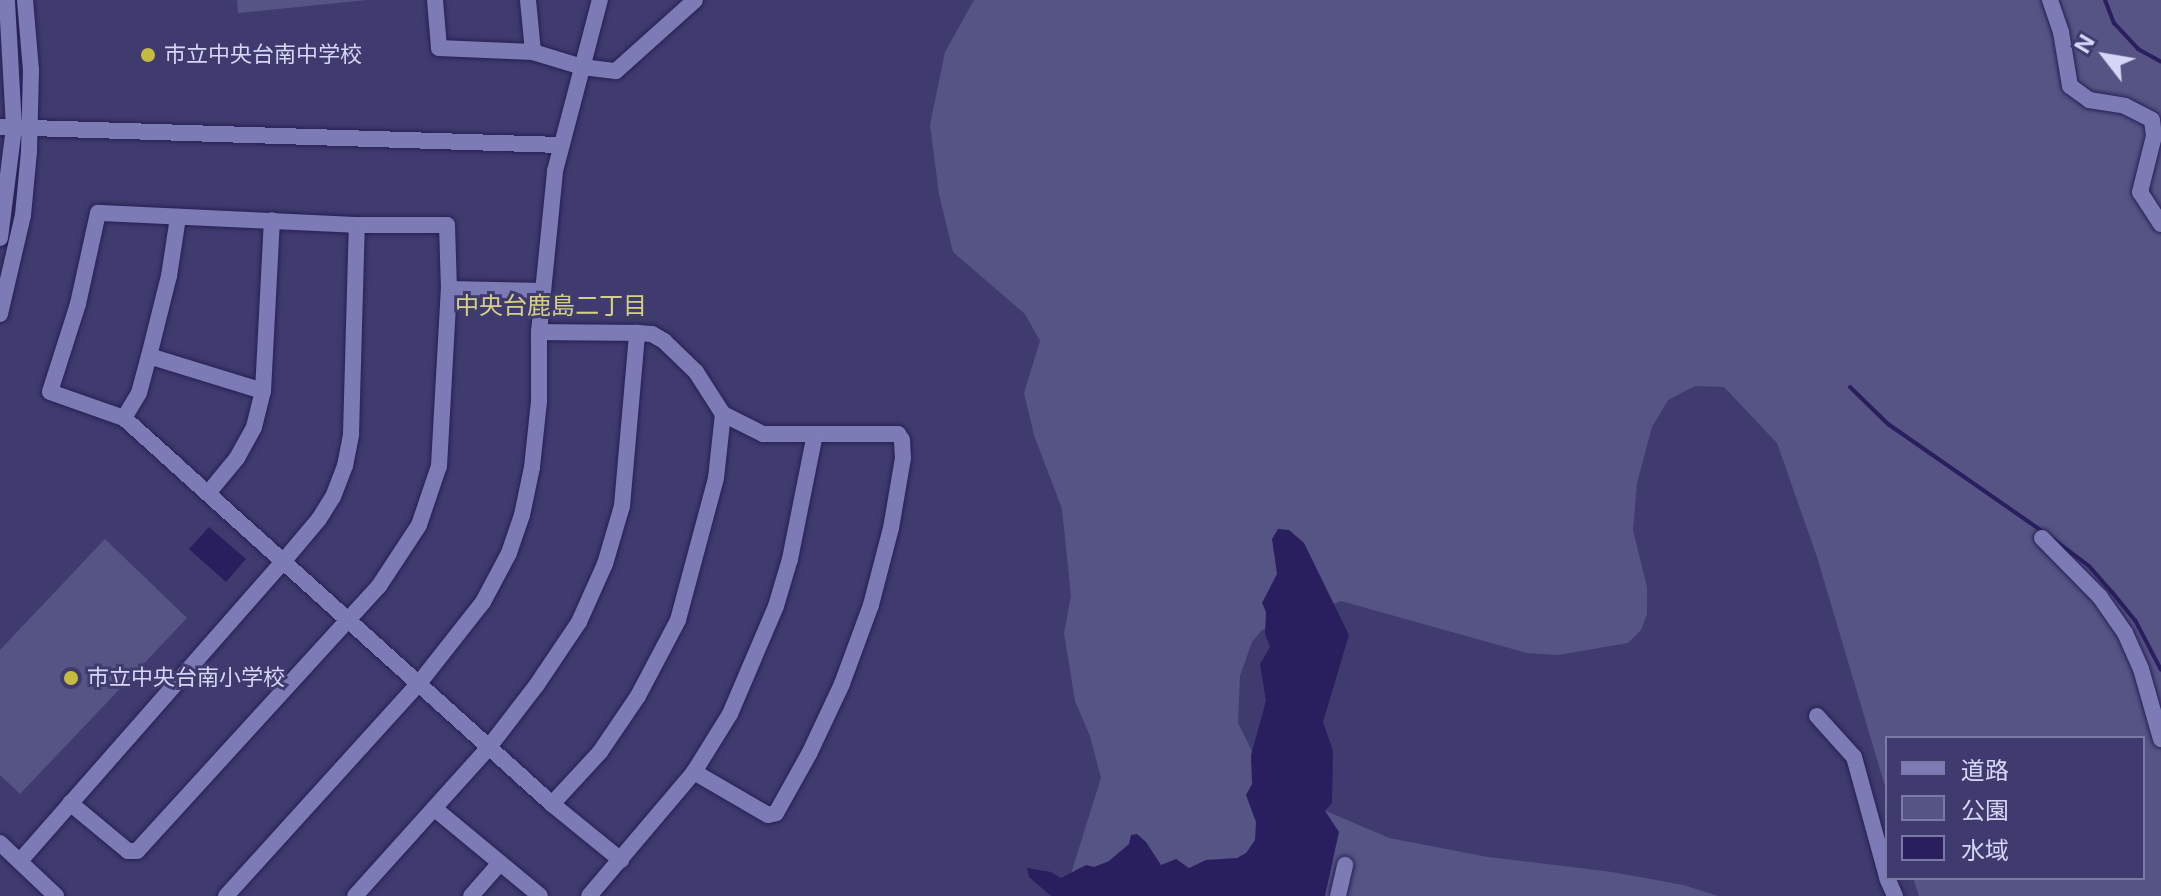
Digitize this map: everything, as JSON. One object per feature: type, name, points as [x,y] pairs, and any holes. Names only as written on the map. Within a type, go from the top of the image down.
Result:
[{"type":"street","points":[[0,314],[23,215],[7,0]]},
{"type":"street","points":[[0,238],[15,128],[25,0]]},
{"type":"street","points":[[435,0],[439,48],[533,52],[582,67],[616,71],[695,0]]},
{"type":"street","points":[[528,0],[533,52]]},
{"type":"street","points":[[231,894],[420,682],[497,579],[522,515],[539,401],[539,332],[548,227],[561,145],[600,0]]},
{"type":"street","points":[[2050,0],[2061,32],[2070,86],[2089,100],[2125,106],[2152,120],[2154,136],[2140,192],[2161,224]]},
{"type":"street","points":[[15,128],[561,145]]},
{"type":"street","points":[[70,803],[128,851],[137,851],[351,621],[406,549],[430,498],[441,436],[449,289],[447,225],[357,225],[98,213],[78,304],[50,392],[124,418],[209,492],[282,563],[351,621],[420,682],[552,804],[621,860]]},
{"type":"street","points":[[124,418],[139,393],[149,356],[169,276],[178,217]]},
{"type":"street","points":[[209,492],[237,458],[254,427],[263,391],[272,220]]},
{"type":"street","points":[[20,861],[319,519],[345,466],[351,434],[357,225]]},
{"type":"street","points":[[449,289],[543,291]]},
{"type":"street","points":[[539,332],[652,334],[664,341],[696,372],[723,414],[763,434],[898,434],[902,440],[903,458],[891,528],[871,605],[829,712],[776,813],[768,815],[694,772]]},
{"type":"street","points":[[355,896],[489,747],[536,686],[579,622],[597,586],[622,506],[637,333]]},
{"type":"street","points":[[149,356],[263,391]]},
{"type":"street","points":[[552,804],[600,752],[638,696],[678,620],[716,478],[723,414]]},
{"type":"street","points":[[589,896],[694,772],[730,714],[776,606],[790,559],[815,434]]},
{"type":"street","points":[[2042,538],[2100,597],[2125,633],[2141,669],[2161,739]]},
{"type":"street","points":[[1817,716],[1854,757],[1885,871]]},
{"type":"street","points":[[435,809],[540,896]]},
{"type":"street","points":[[0,843],[56,896]]},
{"type":"street","points":[[471,896],[499,864]]},
{"type":"street","points":[[1338,896],[1345,865]]},
{"type":"green space","points":[[237,0],[367,0],[238,13]]},
{"type":"green space","points":[[974,0],[2161,0],[2161,896],[1919,896],[1914,880],[2145,880],[2145,736],[1885,736],[1885,786],[1817,557],[1777,443],[1724,387],[1695,386],[1668,400],[1652,427],[1637,483],[1633,530],[1647,587],[1647,614],[1641,630],[1628,643],[1558,655],[1527,653],[1341,601],[1262,630],[1252,642],[1240,676],[1238,723],[1252,751],[1305,802],[1389,838],[1488,857],[1612,872],[1683,885],[1718,896],[1064,896],[1101,778],[1090,736],[1075,701],[1064,633],[1071,596],[1062,509],[1034,435],[1024,393],[1040,341],[1025,314],[953,252],[939,194],[930,125],[945,52]]},
{"type":"green space","points":[[105,539],[187,618],[20,794],[0,775],[0,650]]},
{"type":"water","points":[[209,527],[246,559],[226,582],[189,549]]},
{"type":"water","points":[[1278,529],[1289,530],[1304,543],[1349,635],[1323,722],[1333,751],[1332,803],[1325,811],[1339,832],[1325,896],[1051,896],[1029,877],[1027,868],[1051,872],[1061,878],[1086,865],[1094,867],[1109,861],[1129,844],[1131,835],[1137,834],[1146,842],[1161,865],[1176,859],[1189,868],[1206,860],[1237,858],[1246,853],[1255,840],[1256,822],[1246,795],[1252,784],[1251,755],[1266,701],[1260,664],[1270,647],[1265,634],[1266,612],[1262,603],[1277,574],[1272,539]]},
{"type":"waterway","points":[[2105,0],[2114,23],[2138,49],[2161,62]]},
{"type":"waterway","points":[[1850,387],[1888,424],[2042,531]]},
{"type":"waterway","points":[[2053,539],[2089,566],[2112,592],[2135,620],[2161,670]]},
{"type":"place","name":"市立中央台南中学校","points":[[148,55]]},
{"type":"place","name":"市立中央台南小学校","points":[[71,678]]},
{"type":"district","name":"中央台鹿島二丁目","points":[[551,306]]}]
